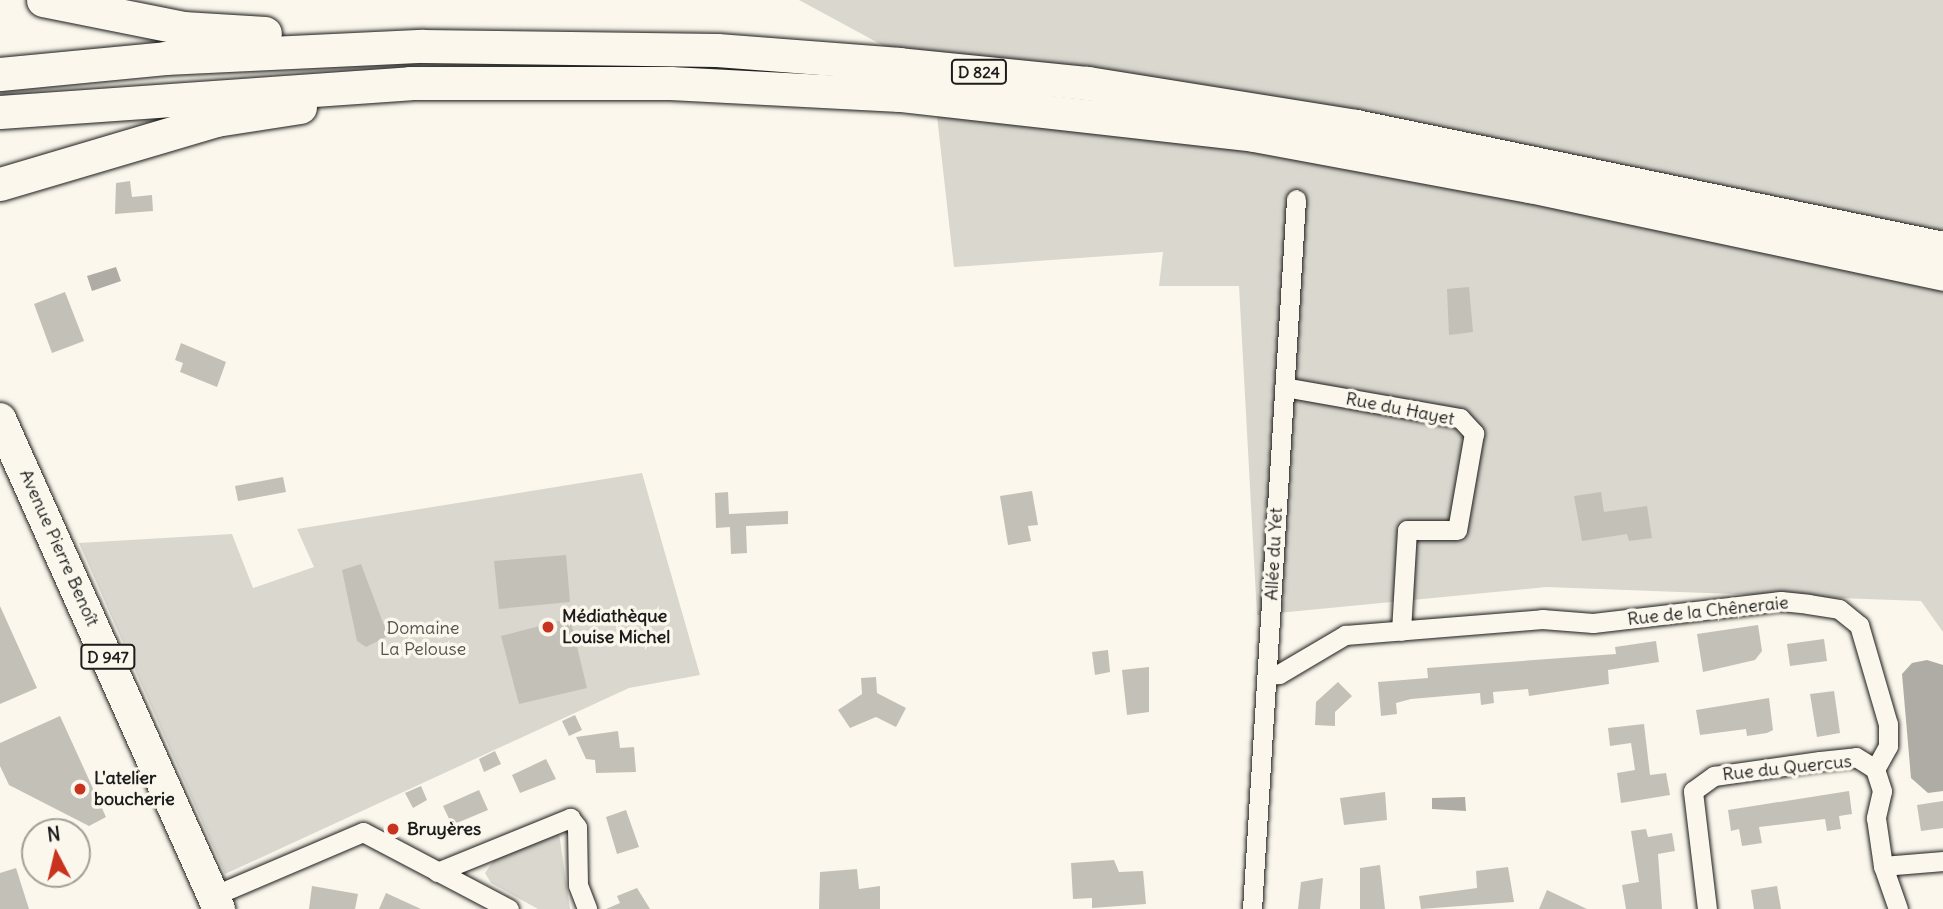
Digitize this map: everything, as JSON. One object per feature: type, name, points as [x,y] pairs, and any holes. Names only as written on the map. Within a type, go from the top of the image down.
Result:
[{"type":"highway","points":[[43,0],[213,32],[497,31],[625,47]]},
{"type":"highway","name":"D 824","points":[[0,74],[341,48],[625,47],[808,56],[1142,91],[1356,126],[1943,248]]},
{"type":"highway","points":[[0,184],[216,120],[533,82]]},
{"type":"highway","name":"D 824","points":[[0,112],[290,88],[533,82],[806,88],[1080,112],[1254,135],[1530,186],[1943,274]]},
{"type":"main road","name":"Avenue Pierre Benoît","points":[[0,419],[216,903]]},
{"type":"street","name":"Allée du Yet","points":[[1252,909],[1296,199]]},
{"type":"street","name":"Rue du Hayet","points":[[1284,387],[1460,418],[1474,433],[1457,530],[1408,530],[1401,631]]},
{"type":"street","name":"Rue de la Chêneraie","points":[[1267,675],[1279,674],[1345,635],[1542,619],[1593,623],[1781,601],[1839,609],[1859,625],[1888,724],[1888,746],[1875,769],[1882,790],[1876,818],[1883,866],[1898,909]]},
{"type":"street","name":"Rue du Quercus","points":[[1707,909],[1693,791],[1714,776],[1820,761],[1856,757],[1875,769]]},
{"type":"street","points":[[437,872],[570,818],[577,827],[578,885],[587,909]]},
{"type":"street","points":[[216,903],[363,832],[509,909]]},
{"type":"street","points":[[1883,866],[1943,861]]},
{"type":"green space","points":[[799,0],[1943,0],[1943,632],[1921,601],[1546,587],[1257,615],[1239,286],[1159,286],[1163,252],[954,267],[932,72]]},
{"type":"green space","name":"Domaine La Pelouse","points":[[642,473],[700,675],[629,688],[225,874],[79,543],[232,534],[253,588],[314,567],[297,529]]},
{"type":"green space","points":[[559,833],[570,909],[538,909],[491,883],[485,873],[496,857]]},
{"type":"shaded area","points":[[116,267],[121,281],[92,291],[87,276]]},
{"type":"shaded area","points":[[1927,660],[1943,665],[1943,791],[1928,793],[1911,778],[1902,674],[1912,663]]},
{"type":"shaded area","points":[[1465,797],[1466,811],[1432,809],[1432,798]]},
{"type":"building","points":[[130,181],[132,197],[152,195],[153,211],[115,214],[116,183]]},
{"type":"building","points":[[1469,287],[1473,332],[1449,335],[1447,289]]},
{"type":"building","points":[[65,292],[84,341],[52,353],[34,304]]},
{"type":"building","points":[[181,343],[226,362],[217,387],[180,372],[183,363],[175,360]]},
{"type":"building","points":[[283,477],[286,492],[238,501],[235,486]]},
{"type":"building","points":[[1032,491],[1038,525],[1028,526],[1031,541],[1008,545],[1000,496]]},
{"type":"building","points":[[728,492],[729,514],[788,511],[788,524],[746,526],[747,553],[731,554],[730,527],[716,528],[715,493]]},
{"type":"building","points":[[1601,492],[1604,512],[1647,506],[1652,538],[1629,541],[1627,534],[1582,541],[1574,496]]},
{"type":"building","points":[[566,555],[570,602],[499,609],[494,561]]},
{"type":"building","points":[[361,564],[388,636],[366,647],[357,641],[342,570]]},
{"type":"building","points":[[0,606],[37,688],[0,704]]},
{"type":"building","points":[[570,618],[587,688],[519,704],[501,636]]},
{"type":"building","points":[[1758,625],[1762,651],[1755,660],[1703,672],[1697,634]]},
{"type":"building","points":[[1824,639],[1827,661],[1790,666],[1787,644]]},
{"type":"building","points":[[1656,641],[1659,662],[1608,670],[1609,684],[1529,696],[1528,689],[1493,692],[1494,703],[1481,705],[1480,693],[1411,699],[1396,703],[1397,714],[1381,716],[1378,682],[1428,678],[1427,668],[1616,654],[1615,647]]},
{"type":"building","points":[[1108,650],[1110,672],[1095,675],[1092,652]]},
{"type":"building","points":[[1149,667],[1149,712],[1127,715],[1122,670]]},
{"type":"building","points":[[876,677],[877,693],[906,708],[896,727],[876,717],[850,728],[838,710],[862,694],[861,678]]},
{"type":"building","points":[[1338,682],[1352,696],[1335,712],[1335,726],[1315,725],[1316,702]]},
{"type":"building","points":[[1834,691],[1840,733],[1817,737],[1810,694]]},
{"type":"building","points":[[1769,698],[1773,730],[1747,736],[1746,729],[1700,735],[1696,710]]},
{"type":"building","points":[[575,715],[582,730],[569,736],[562,721]]},
{"type":"building","points":[[60,716],[106,817],[91,825],[91,818],[73,818],[9,785],[0,766],[0,743]]},
{"type":"building","points":[[1644,724],[1650,775],[1666,773],[1670,795],[1621,803],[1617,773],[1635,770],[1631,743],[1610,746],[1608,728]]},
{"type":"building","points":[[618,731],[620,748],[634,747],[636,772],[596,773],[595,760],[586,759],[576,737]]},
{"type":"building","points":[[495,751],[501,764],[484,772],[479,759]]},
{"type":"building","points":[[546,759],[556,779],[520,793],[512,775]]},
{"type":"building","points":[[421,786],[427,800],[413,808],[405,793]]},
{"type":"building","points":[[479,790],[488,810],[452,825],[443,806]]},
{"type":"building","points":[[1849,791],[1852,814],[1839,816],[1841,829],[1827,831],[1825,819],[1759,827],[1762,843],[1742,846],[1739,829],[1731,831],[1728,810]]},
{"type":"building","points":[[1385,792],[1387,820],[1344,825],[1340,798]]},
{"type":"building","points":[[1943,801],[1943,828],[1921,831],[1917,805]]},
{"type":"building","points":[[626,810],[639,847],[617,854],[606,817]]},
{"type":"building","points":[[1646,829],[1648,837],[1672,833],[1675,851],[1658,854],[1662,909],[1626,909],[1622,885],[1639,882],[1631,831]]},
{"type":"building","points":[[1114,860],[1119,872],[1143,871],[1146,904],[1092,908],[1092,898],[1073,899],[1071,863]]},
{"type":"building","points":[[1380,865],[1385,909],[1360,909],[1360,868]]},
{"type":"building","points":[[1508,867],[1514,902],[1421,909],[1419,896],[1477,888],[1476,871]]},
{"type":"building","points":[[16,868],[29,909],[0,909],[0,873]]},
{"type":"building","points":[[857,869],[859,889],[880,886],[880,909],[819,909],[820,872]]},
{"type":"building","points":[[1323,878],[1320,909],[1298,909],[1301,882]]},
{"type":"building","points":[[312,886],[358,894],[355,909],[309,909]]},
{"type":"building","points":[[1777,886],[1781,909],[1754,909],[1751,890]]},
{"type":"building","points":[[637,888],[650,909],[606,909],[620,903],[617,896]]},
{"type":"building","points":[[1547,890],[1587,909],[1539,909]]},
{"type":"building","points":[[386,893],[421,909],[379,909]]},
{"type":"place","name":"Médiathèque Louise Michel","points":[[548,627]]},
{"type":"place","name":"L'atelier boucherie","points":[[80,789]]},
{"type":"place","name":"Bruyères","points":[[393,829]]}]
